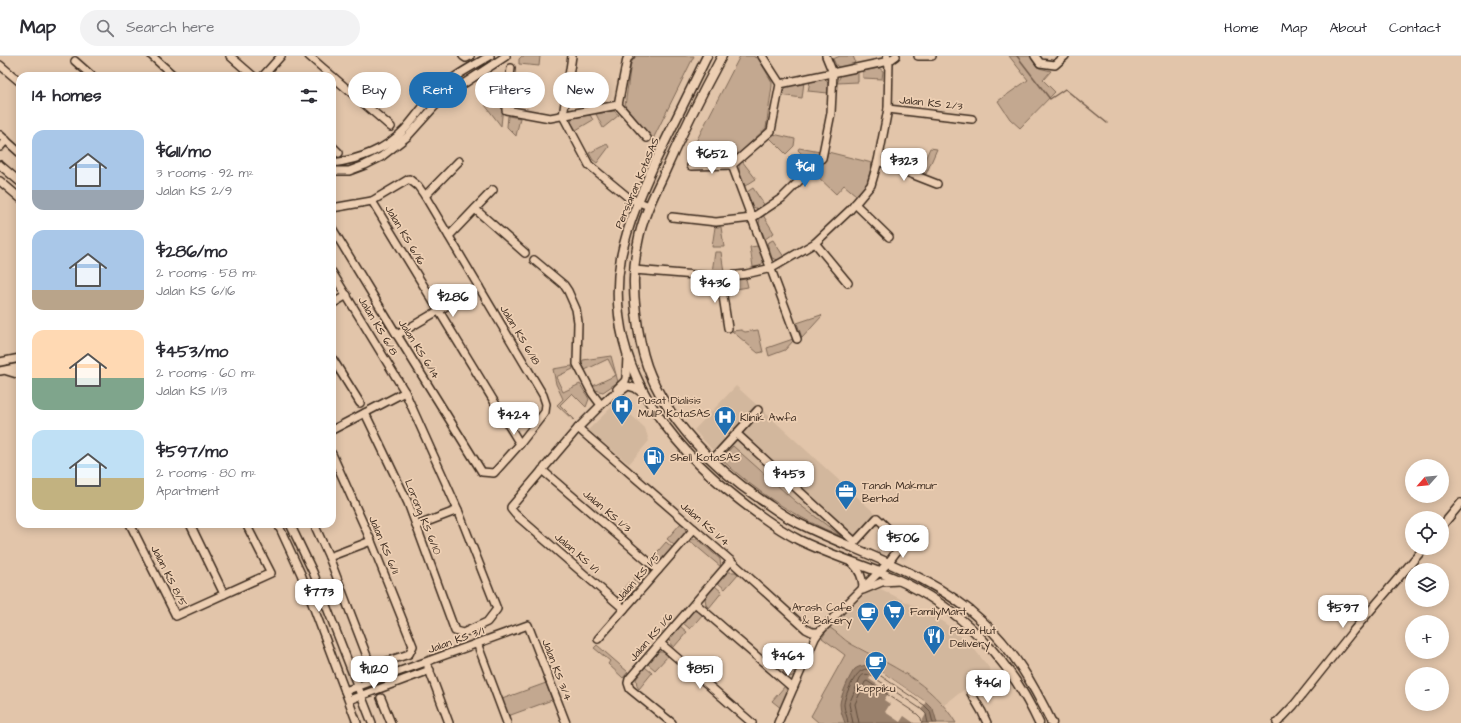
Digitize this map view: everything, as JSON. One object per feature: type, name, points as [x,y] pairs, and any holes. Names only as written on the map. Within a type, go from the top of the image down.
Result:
[{"type":"main road","name":"Persiaran KotaSAS","points":[[707,56],[664,144],[638,202],[621,257],[618,300],[620,321],[627,356],[645,395],[661,421],[684,449],[704,470],[759,516],[792,536],[900,581],[924,593],[964,622],[984,640],[1006,666],[1039,723]]},
{"type":"main road","name":"Persiaran KotaSAS","points":[[722,56],[687,124],[649,206],[638,242],[634,270],[635,303],[643,352],[647,366],[659,392],[668,407],[694,442],[742,487],[791,520],[888,563],[924,581],[949,595],[982,621],[1010,651],[1027,674],[1052,723]]},
{"type":"street","points":[[152,56],[170,72]]},
{"type":"street","points":[[230,56],[248,72]]},
{"type":"street","points":[[267,72],[281,56]]},
{"type":"street","points":[[309,56],[327,72]]},
{"type":"street","points":[[336,162],[364,155],[391,140],[404,130],[435,93],[443,86],[462,71],[490,56]]},
{"type":"street","points":[[336,172],[349,171],[365,165],[386,154],[408,136],[448,94],[506,56]]},
{"type":"street","points":[[572,56],[563,116],[589,165],[625,195],[649,206]]},
{"type":"street","points":[[618,105],[627,59],[630,56]]},
{"type":"street","points":[[691,166],[732,165],[771,131],[780,84],[762,56]]},
{"type":"street","points":[[672,218],[716,222],[752,218],[782,198],[822,158],[831,113],[833,73],[826,56]]},
{"type":"street","points":[[780,84],[833,73],[896,56]]},
{"type":"street","points":[[918,56],[932,56]]},
{"type":"street","points":[[1035,56],[1040,64],[1055,65],[1065,56]]},
{"type":"street","points":[[634,270],[720,277],[746,274],[772,268],[815,243],[855,204],[871,185],[878,161],[888,109],[888,58]]},
{"type":"street","points":[[75,61],[87,72]]},
{"type":"street","points":[[0,64],[16,78]]},
{"type":"street","points":[[511,68],[506,110],[550,118],[618,105]]},
{"type":"street","points":[[336,79],[391,127]]},
{"type":"street","points":[[618,105],[647,138]]},
{"type":"street","name":"Jalan KS 2/3","points":[[888,109],[972,119]]},
{"type":"street","points":[[0,135],[16,149]]},
{"type":"street","points":[[0,147],[6,140]]},
{"type":"street","points":[[336,150],[339,153]]},
{"type":"street","points":[[425,196],[459,161]]},
{"type":"street","points":[[878,161],[937,184]]},
{"type":"street","points":[[0,165],[16,179]]},
{"type":"street","points":[[732,165],[772,268],[797,339]]},
{"type":"street","name":"Jalan KS 6/18","points":[[372,201],[409,180],[418,186],[425,196],[543,395],[546,404],[544,412],[520,444]]},
{"type":"street","points":[[0,181],[16,195]]},
{"type":"street","points":[[448,236],[492,190]]},
{"type":"street","points":[[336,207],[372,201]]},
{"type":"street","name":"Jalan KS 6/16","points":[[372,201],[520,444]]},
{"type":"street","points":[[855,204],[889,237]]},
{"type":"street","points":[[475,209],[525,253]]},
{"type":"street","name":"Jalan KS 6/14","points":[[336,235],[482,472],[494,473],[520,444]]},
{"type":"street","points":[[815,243],[848,283]]},
{"type":"street","points":[[534,260],[564,285],[568,291],[576,309],[578,322],[577,364],[592,393],[601,405]]},
{"type":"street","points":[[720,277],[728,328]]},
{"type":"street","name":"Jalan KS 6/8","points":[[336,278],[405,392],[458,510],[496,609],[487,622],[463,633],[455,631]]},
{"type":"street","points":[[397,335],[479,287]]},
{"type":"street","points":[[336,302],[347,295]]},
{"type":"street","points":[[542,470],[578,428],[622,384],[626,378],[627,356]]},
{"type":"street","points":[[0,362],[16,359]]},
{"type":"street","points":[[336,364],[360,403]]},
{"type":"street","points":[[2,370],[16,368]]},
{"type":"street","points":[[2,370],[16,374]]},
{"type":"street","points":[[612,395],[617,394],[628,386],[635,388],[645,395]]},
{"type":"street","points":[[336,428],[405,392]]},
{"type":"street","points":[[712,460],[758,410]]},
{"type":"street","name":"Lorong KS 6/10","points":[[365,413],[408,503],[455,631]]},
{"type":"street","name":"Jalan KS 1/4","points":[[578,428],[694,528],[806,629],[812,632],[819,632]]},
{"type":"street","points":[[736,434],[855,542],[877,518],[902,543],[879,573],[819,632],[778,723]]},
{"type":"street","name":"Jalan KS 6/11","points":[[329,557],[370,664],[379,664],[409,654],[413,646],[371,541],[336,463]]},
{"type":"street","name":"Jalan KS 1/1","points":[[542,470],[511,507],[512,511],[624,609]]},
{"type":"street","name":"Jalan KS 1/3","points":[[542,470],[658,570]]},
{"type":"street","points":[[1449,517],[1461,502]]},
{"type":"street","points":[[416,526],[458,510]]},
{"type":"street","name":"Jalan KS 8/5","points":[[132,528],[176,616],[224,594]]},
{"type":"street","points":[[192,528],[224,594],[270,573],[248,528]]},
{"type":"street","points":[[280,528],[301,574],[357,723]]},
{"type":"street","points":[[292,528],[313,572],[372,723]]},
{"type":"street","points":[[316,528],[329,557],[371,541]]},
{"type":"street","name":"Jalan KS 1/5","points":[[598,639],[694,528]]},
{"type":"street","points":[[1277,723],[1294,705],[1353,631],[1418,555]]},
{"type":"street","points":[[845,559],[851,562],[859,571],[863,590]]},
{"type":"street","name":"Jalan KS 1/6","points":[[672,723],[630,689],[628,683],[629,679],[731,561]]},
{"type":"street","points":[[863,590],[879,582],[900,581]]},
{"type":"street","points":[[695,603],[793,688]]},
{"type":"street","name":"Jalan KS 3/1","points":[[345,691],[528,625]]},
{"type":"street","name":"Jalan KS 3/4","points":[[528,625],[566,723]]},
{"type":"street","points":[[477,643],[507,723]]},
{"type":"street","points":[[660,643],[752,723]]},
{"type":"street","points":[[426,662],[449,723]]},
{"type":"street","name":"Jalan KS 3/1","points":[[349,700],[430,670]]},
{"type":"street","points":[[971,693],[987,723]]},
{"type":"street","points":[[381,698],[391,723]]},
{"type":"shaded area","points":[[522,56],[540,56],[539,66],[519,64],[519,59]]},
{"type":"shaded area","points":[[636,56],[694,56],[653,139],[625,106],[631,63]]},
{"type":"shaded area","points":[[740,56],[754,56],[755,58],[757,56],[772,82],[766,128],[734,158],[729,160],[691,163],[691,160],[686,161]]},
{"type":"shaded area","points":[[840,56],[853,56],[855,61],[853,66],[841,69],[836,65],[833,59]]},
{"type":"shaded area","points":[[1009,56],[1030,56],[1039,68],[1051,71],[1043,80],[1055,92],[1020,128],[1010,119],[998,101],[1028,80]]},
{"type":"shaded area","points":[[879,68],[883,71],[882,79],[863,78],[863,71]]},
{"type":"shaded area","points":[[858,72],[858,82],[837,83],[841,75]]},
{"type":"shaded area","points":[[824,78],[828,83],[828,93],[808,91],[810,81]]},
{"type":"shaded area","points":[[804,82],[802,98],[780,95],[788,85]]},
{"type":"shaded area","points":[[487,108],[503,108],[501,126]]},
{"type":"shaded area","points":[[614,111],[619,115],[603,128],[596,114]]},
{"type":"shaded area","points":[[590,115],[593,120],[576,130],[571,122],[573,117]]},
{"type":"shaded area","points":[[508,116],[520,118],[516,136],[507,127]]},
{"type":"shaded area","points":[[773,134],[795,139],[794,146],[786,154],[769,137]]},
{"type":"shaded area","points":[[607,144],[609,147],[597,163],[593,160],[589,153]]},
{"type":"shaded area","points":[[799,148],[820,152],[819,157],[812,164],[798,150]]},
{"type":"shaded area","points":[[930,148],[937,149],[926,174],[920,171]]},
{"type":"shaded area","points":[[828,152],[872,163],[867,184],[856,195],[844,185],[836,194],[814,173],[826,160]]},
{"type":"shaded area","points":[[742,161],[756,179],[745,186],[739,170]]},
{"type":"shaded area","points":[[753,188],[765,206],[758,209],[753,207],[747,192]]},
{"type":"shaded area","points":[[763,215],[774,233],[765,239],[759,224],[760,218]]},
{"type":"shaded area","points":[[715,227],[721,227],[724,247],[712,247]]},
{"type":"shaded area","points":[[773,240],[784,257],[778,260],[772,258],[767,243]]},
{"type":"shaded area","points":[[758,246],[764,261],[760,266],[753,267],[750,247]]},
{"type":"shaded area","points":[[715,252],[721,252],[724,272],[712,272]]},
{"type":"shaded area","points":[[746,279],[748,287],[725,291],[725,288],[731,281]]},
{"type":"shaded area","points":[[821,315],[822,316],[802,338],[797,323]]},
{"type":"shaded area","points":[[741,330],[745,332],[758,330],[763,352],[758,353],[732,331]]},
{"type":"shaded area","points":[[793,339],[785,350],[769,356],[767,348]]},
{"type":"shaded area","points":[[611,356],[618,382],[603,392],[595,390],[593,386],[616,375],[608,359],[585,370],[582,364],[583,360]]},
{"type":"shaded area","points":[[572,366],[573,369],[556,377],[563,392],[580,384],[589,399],[586,407],[572,393],[560,405],[574,419],[573,420],[557,405],[563,399],[556,384],[553,369]]},
{"type":"shaded area","points":[[736,386],[879,517],[851,542],[796,502],[733,446],[721,459],[694,430]]},
{"type":"shaded area","points":[[617,402],[645,428],[649,441],[629,464],[588,430]]},
{"type":"shaded area","points":[[733,446],[796,502],[841,536],[808,521],[777,503],[734,471],[721,459]]},
{"type":"shaded area","points":[[681,523],[686,527],[685,534],[675,546],[667,539]]},
{"type":"shaded area","points":[[697,539],[720,559],[721,567],[689,540]]},
{"type":"shaded area","points":[[666,542],[673,548],[663,560],[656,562],[652,558]]},
{"type":"shaded area","points":[[646,564],[650,568],[650,573],[639,585],[633,579]]},
{"type":"shaded area","points":[[728,572],[735,572],[738,574],[725,589],[718,583]]},
{"type":"shaded area","points":[[629,582],[636,588],[626,600],[621,601],[617,597]]},
{"type":"shaded area","points":[[715,586],[722,592],[709,608],[706,605],[705,598]]},
{"type":"shaded area","points":[[881,589],[939,619],[955,631],[975,650],[990,669],[991,676],[978,679],[944,705],[933,694],[871,653],[850,643],[831,628],[864,595]]},
{"type":"shaded area","points":[[693,611],[700,611],[703,614],[690,629],[683,623]]},
{"type":"shaded area","points":[[680,626],[687,632],[674,647],[671,645],[670,637]]},
{"type":"shaded area","points":[[829,627],[851,644],[910,676],[935,696],[956,723],[819,723],[811,716],[845,655],[822,638]]},
{"type":"shaded area","points":[[597,645],[628,672],[623,678],[608,664],[610,661],[594,648]]},
{"type":"shaded area","points":[[658,652],[666,652],[669,655],[655,670],[648,664]]},
{"type":"shaded area","points":[[796,657],[801,661],[796,675],[789,677],[783,672]]},
{"type":"shaded area","points":[[645,667],[652,673],[639,689],[636,679]]},
{"type":"shaded area","points":[[546,683],[552,700],[508,716],[502,699]]},
{"type":"shaded area","points":[[785,686],[787,695],[782,709],[772,701]]},
{"type":"water","points":[[867,665],[876,668],[926,702],[933,709],[937,723],[845,723],[840,704],[843,692],[855,669]]},
{"type":"pier","points":[[876,668],[926,702],[921,710],[926,714],[921,723],[914,723],[904,716],[900,722],[885,712],[890,704],[884,700],[891,689],[886,685],[884,689],[869,679]]},
{"type":"waterway","points":[[1017,56],[1050,99],[1065,89],[1107,123]]},
{"type":"place","name":"Pusat Dialisis MUIP KotaSAS","points":[[622,426]]},
{"type":"place","name":"Klinik Awfa","points":[[725,436]]},
{"type":"place","name":"Shell KotaSAS","points":[[654,476]]},
{"type":"place","name":"Tanah Makmur Berhad","points":[[846,510]]},
{"type":"place","name":"FamilyMart","points":[[894,630]]},
{"type":"place","name":"Arash Cafe & Bakery","points":[[868,632]]},
{"type":"place","name":"Pizza Hut Delivery","points":[[934,656]]},
{"type":"place","name":"koppiku","points":[[876,682]]}]
